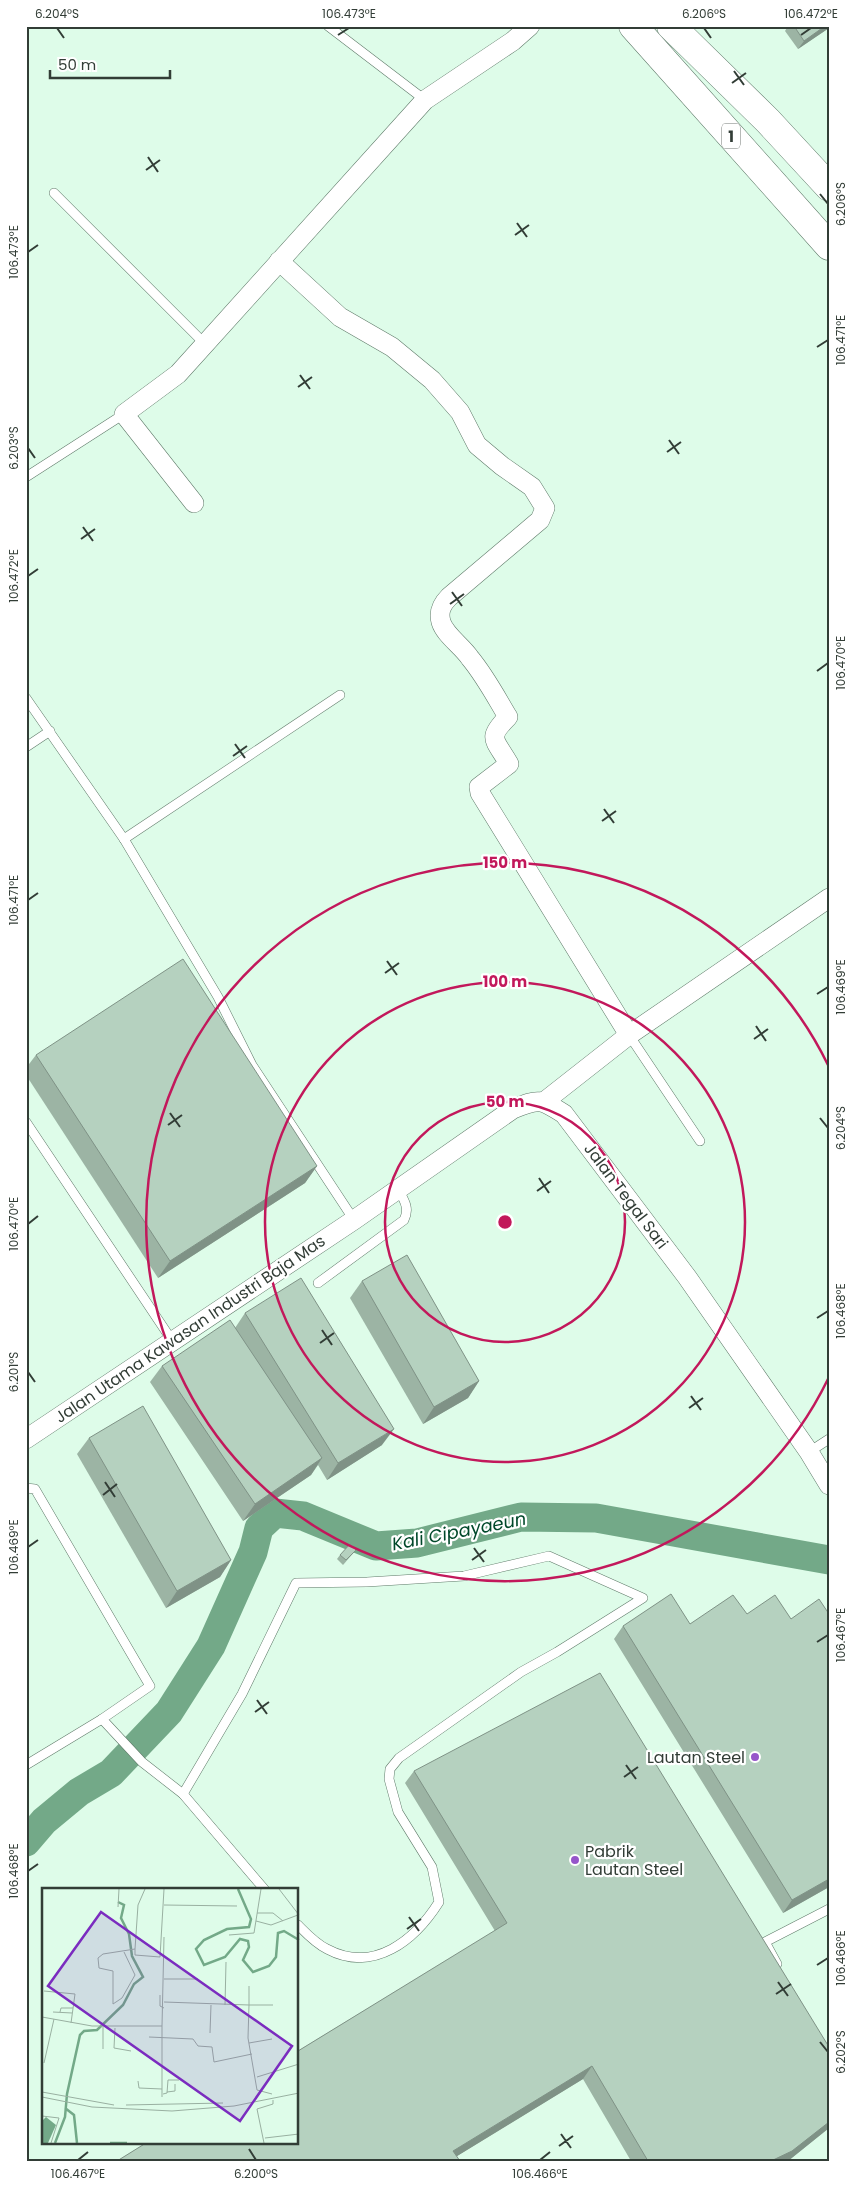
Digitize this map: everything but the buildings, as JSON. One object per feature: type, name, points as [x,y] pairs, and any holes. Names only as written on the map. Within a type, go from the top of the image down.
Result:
[{"type":"highway","name":"1","points":[[633,26],[829,246]]},
{"type":"highway","name":"1","points":[[671,26],[768,121],[829,187]]},
{"type":"street","points":[[194,503],[124,414],[178,374],[206,345],[279,261],[425,100],[513,41],[530,26]]},
{"type":"street","points":[[279,261],[340,317],[392,347],[432,380],[460,412],[478,445],[502,466],[532,487],[545,508],[540,520],[449,597],[442,605],[441,622],[446,631],[482,673],[508,717],[495,729],[494,736],[509,764],[479,787],[482,798],[629,1035]]},
{"type":"street","points":[[354,1220],[513,1109],[528,1102],[545,1101],[629,1035],[829,898]]},
{"type":"street","name":"Jalan Tegal Sari","points":[[545,1101],[564,1114],[687,1277],[809,1452],[829,1485]]},
{"type":"street","name":"Jalan Utama Kawasan Industri Baja Mas","points":[[26,1439],[174,1342],[354,1220]]},
{"type":"lane","points":[[328,26],[425,100]]},
{"type":"lane","points":[[54,193],[206,345]]},
{"type":"lane","points":[[26,477],[124,414]]},
{"type":"lane","points":[[124,839],[340,695]]},
{"type":"lane","points":[[26,698],[124,839],[218,997],[252,1065],[354,1220]]},
{"type":"lane","points":[[26,747],[50,731]]},
{"type":"lane","points":[[629,1035],[700,1141]]},
{"type":"lane","points":[[26,1122],[174,1342]]},
{"type":"lane","points":[[318,1283],[404,1220],[408,1214],[406,1203],[398,1189]]},
{"type":"lane","points":[[809,1452],[829,1439]]},
{"type":"lane","points":[[26,1488],[35,1489],[150,1686],[102,1719],[26,1765]]},
{"type":"lane","points":[[183,1794],[242,1694],[296,1583],[367,1582],[464,1576],[549,1556],[643,1598],[557,1652],[521,1672],[398,1758],[390,1769],[389,1778],[398,1812],[432,1867],[439,1902],[429,1918],[402,1944],[373,1958],[344,1956],[328,1950],[314,1941],[299,1926]]},
{"type":"lane","points":[[102,1719],[142,1762],[183,1794],[263,1888]]},
{"type":"lane","points":[[781,1971],[765,1942],[829,1909]]},
{"type":"waterway","name":"Kali Cipayaeun","points":[[26,1842],[44,1821],[79,1792],[111,1773],[169,1712],[211,1646],[253,1552],[259,1528],[275,1513],[303,1516],[376,1546],[417,1543],[521,1517],[596,1518],[829,1560]]},
{"type":"place","name":"Lautan Steel","points":[[755,1757]]},
{"type":"place","name":"Pabrik Lautan Steel","points":[[575,1860]]}]
